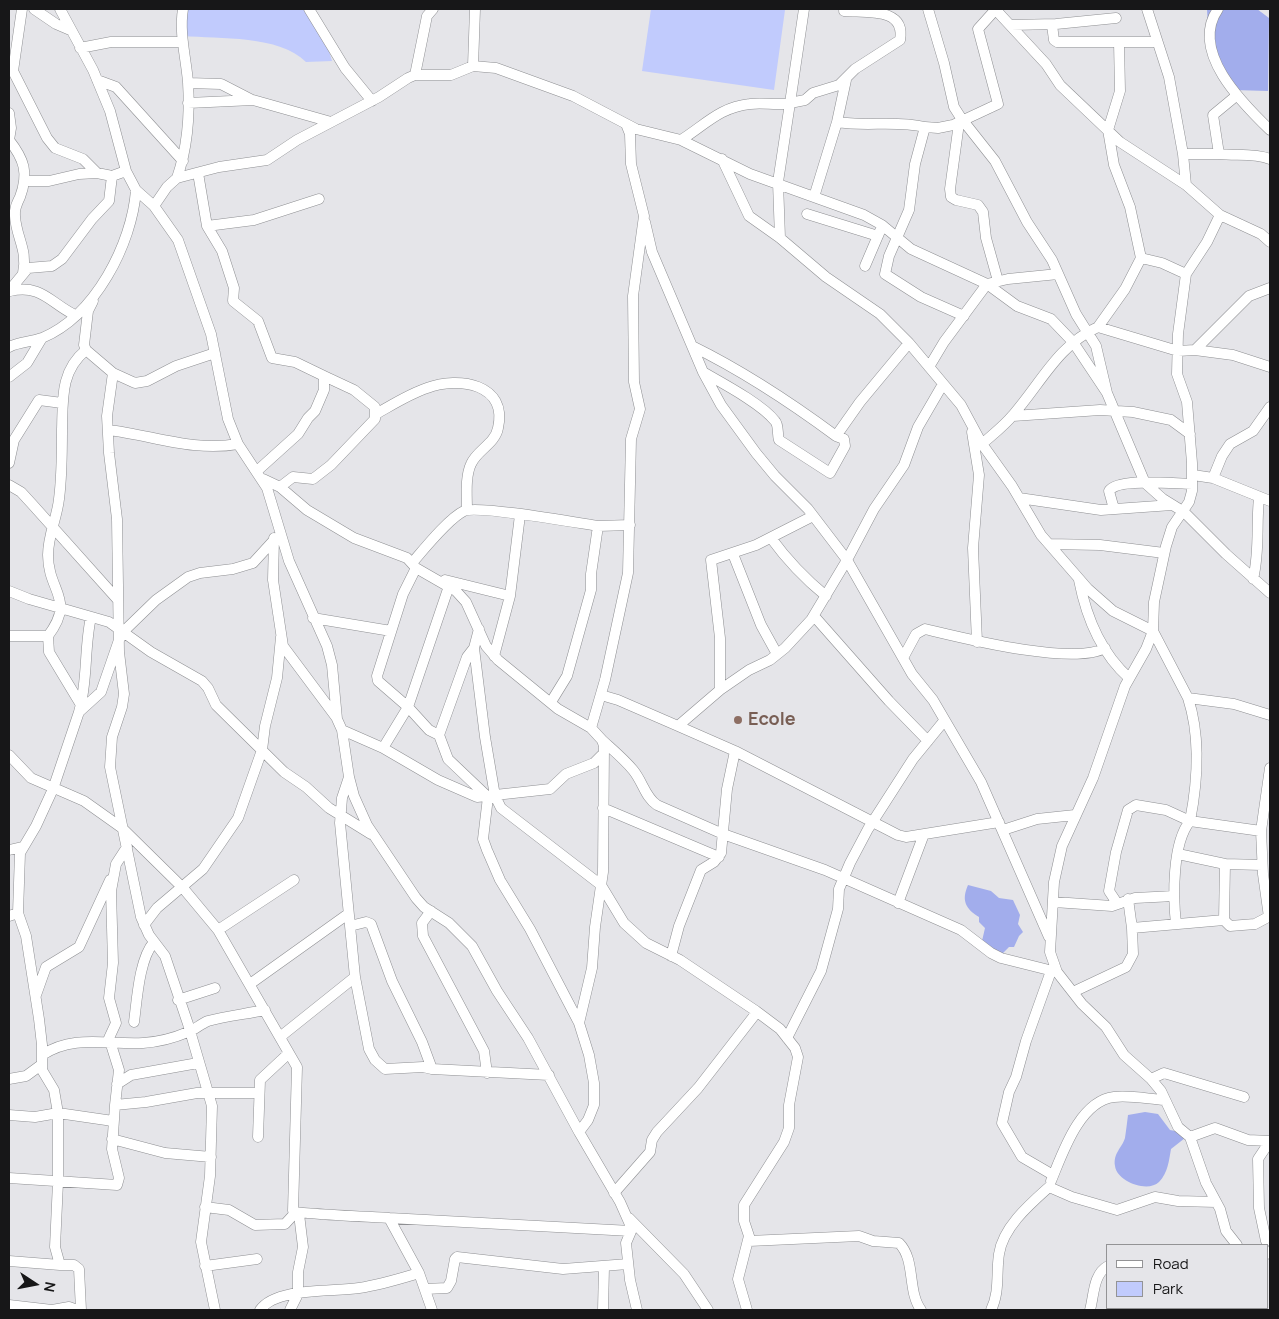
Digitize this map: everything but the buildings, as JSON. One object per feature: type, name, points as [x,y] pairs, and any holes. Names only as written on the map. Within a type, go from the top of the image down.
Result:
[{"type":"street","points":[[22,9],[12,43],[11,73],[55,148],[83,159],[98,173]]},
{"type":"street","points":[[34,9],[56,24],[70,30]]},
{"type":"street","points":[[60,9],[97,80],[110,111],[126,171],[136,190],[154,206],[178,240],[211,334],[228,418],[238,444],[260,475],[275,512],[289,561],[327,646],[332,665],[337,719]]},
{"type":"street","points":[[177,178],[183,160],[188,103],[188,83],[183,42],[183,9]]},
{"type":"street","points":[[309,9],[345,68],[372,100]]},
{"type":"street","points":[[473,66],[475,9]]},
{"type":"street","points":[[780,238],[778,182],[804,9]]},
{"type":"street","points":[[928,9],[954,106],[961,122],[995,161],[1058,274],[1076,314],[1088,332],[1100,359],[1107,393]]},
{"type":"street","points":[[1147,9],[1169,77],[1183,154],[1186,185]]},
{"type":"street","points":[[1218,9],[1211,23],[1211,43],[1217,62],[1236,96],[1270,130]]},
{"type":"street","points":[[681,140],[708,119],[738,106],[790,103],[804,100],[813,93],[839,85],[856,69],[897,43],[901,35],[898,21],[891,16],[841,10]]},
{"type":"street","points":[[837,122],[861,125],[900,123],[938,128],[961,122],[998,104],[978,29],[1001,10],[1046,64],[1060,85],[1120,142],[1186,185],[1220,215],[1261,234],[1270,242]]},
{"type":"street","points":[[415,76],[427,11]]},
{"type":"street","points":[[1011,24],[1052,25],[1116,18]]},
{"type":"street","points":[[1052,25],[1054,40],[1057,42],[1157,42]]},
{"type":"street","points":[[80,48],[111,42],[183,42]]},
{"type":"street","points":[[982,444],[1012,416],[1060,353],[1073,342],[1098,327],[1125,289],[1141,258],[1130,207],[1114,165],[1108,130],[1120,91],[1118,42]]},
{"type":"street","points":[[154,206],[167,187],[177,178],[268,160],[297,140],[415,76],[451,75],[473,66],[496,68],[527,78],[573,96],[642,131],[681,140],[750,174],[778,182],[864,215],[882,225],[925,256],[986,284],[1018,306],[1051,319],[1073,342],[1107,393],[1145,482],[1172,505],[1184,512],[1270,593]]},
{"type":"street","points":[[97,80],[116,87],[183,160]]},
{"type":"street","points":[[814,197],[837,122],[846,80]]},
{"type":"street","points":[[188,83],[221,84],[253,100],[331,122]]},
{"type":"street","points":[[1219,154],[1213,115],[1236,96]]},
{"type":"street","points":[[188,103],[253,100]]},
{"type":"street","points":[[9,113],[11,128],[9,140],[23,160],[24,181],[14,215],[25,254],[23,273]]},
{"type":"street","points":[[961,122],[951,180],[951,197],[978,205],[983,212],[986,238],[998,281]]},
{"type":"street","points":[[626,124],[630,134],[631,164],[652,252],[703,372],[736,429],[775,476],[813,516],[848,560],[912,674],[933,700],[981,782],[1001,826],[1011,855],[1050,938]]},
{"type":"street","points":[[925,127],[915,164],[909,210],[889,256],[886,276],[921,297],[964,316]]},
{"type":"street","points":[[1183,154],[1219,154],[1241,157],[1257,155],[1270,159]]},
{"type":"street","points":[[722,159],[749,216],[780,238],[826,277],[880,314],[909,343],[961,405],[982,444],[1049,544],[1079,579],[1113,611],[1153,631],[1188,698],[1197,729],[1196,790],[1190,821],[1184,830],[1178,854],[1174,896],[1176,924]]},
{"type":"street","points":[[24,181],[49,181],[74,175],[98,173],[112,176],[126,171]]},
{"type":"street","points":[[198,173],[207,226],[222,251],[234,288],[233,301],[258,321],[271,356],[275,360],[302,364],[354,390],[375,407],[375,419],[346,452],[316,477],[308,480],[293,477],[280,487]]},
{"type":"street","points":[[9,291],[23,273],[34,266],[52,266],[62,259],[92,219],[110,201],[112,176]]},
{"type":"street","points":[[136,190],[132,217],[127,232],[88,311],[83,338],[86,350],[113,373],[135,383],[147,381],[176,366],[215,353]]},
{"type":"street","points":[[207,226],[254,220],[319,199]]},
{"type":"street","points":[[806,214],[878,236]]},
{"type":"street","points":[[1054,1175],[1022,1157],[1002,1123],[1009,1092],[1016,1077],[1026,1041],[1054,972],[1050,952],[1050,938],[1054,882],[1062,846],[1093,778],[1129,678],[1146,649],[1153,631],[1154,602],[1164,554],[1172,527],[1189,502],[1193,480],[1190,434],[1187,402],[1177,374],[1178,334],[1186,274],[1207,242],[1220,215]]},
{"type":"street","points":[[591,728],[601,695],[628,573],[631,439],[640,409],[634,382],[633,296],[644,216]]},
{"type":"street","points":[[865,266],[882,225]]},
{"type":"street","points":[[1141,258],[1162,262],[1186,274]]},
{"type":"street","points":[[929,367],[948,336],[986,284],[1058,274]]},
{"type":"street","points":[[9,291],[22,288],[38,291],[76,315]]},
{"type":"street","points":[[1195,350],[1249,296],[1270,288]]},
{"type":"street","points":[[9,347],[42,338],[76,315],[95,296]]},
{"type":"street","points":[[1098,327],[1178,351],[1195,350],[1233,355],[1270,367]]},
{"type":"street","points":[[9,377],[27,363],[42,338]]},
{"type":"street","points":[[836,436],[860,402],[909,343]]},
{"type":"street","points":[[692,346],[721,360],[782,396],[836,436],[844,439],[845,446],[830,473],[779,440],[777,424],[770,416],[729,387],[703,372]]},
{"type":"street","points":[[80,709],[49,652],[48,636],[55,627],[62,608],[49,567],[49,539],[60,496],[64,384],[74,361],[86,350]]},
{"type":"street","points":[[113,373],[108,406],[108,430],[117,519],[118,600],[123,701],[109,752],[110,768],[144,925],[164,956],[190,1032],[213,1113],[211,1157],[201,1242],[215,1310]]},
{"type":"street","points":[[260,475],[298,434],[315,411],[324,390],[324,376]]},
{"type":"street","points":[[678,726],[720,690],[777,654],[814,616],[848,560],[874,509],[904,465],[918,426],[943,384]]},
{"type":"street","points":[[376,414],[427,388],[437,385],[468,385],[483,388],[492,396],[498,405],[500,414],[498,430],[492,442],[475,456],[470,464],[467,510]]},
{"type":"street","points":[[9,463],[11,440],[39,400],[62,403]]},
{"type":"street","points":[[1213,478],[1222,456],[1230,444],[1253,431],[1270,407]]},
{"type":"street","points":[[1012,416],[1100,410],[1133,412],[1171,420],[1190,434]]},
{"type":"street","points":[[970,419],[979,475],[973,548],[977,642]]},
{"type":"street","points":[[108,430],[194,446],[218,448],[238,444]]},
{"type":"street","points":[[260,475],[280,487],[307,510],[354,538],[396,552],[449,586],[466,602],[486,646],[494,656],[558,709],[591,728],[633,770],[642,782],[649,800],[723,834],[802,861],[961,930],[1000,958],[1054,972],[1106,1027],[1124,1055],[1151,1079],[1178,1127],[1190,1137],[1206,1183],[1216,1202],[1226,1231],[1236,1244]]},
{"type":"street","points":[[1114,509],[1110,489],[1116,485],[1213,478],[1270,501]]},
{"type":"street","points":[[9,484],[21,492],[118,600]]},
{"type":"street","points":[[1019,498],[1095,510],[1172,505]]},
{"type":"street","points":[[1254,579],[1258,557],[1256,519],[1259,498]]},
{"type":"street","points":[[439,735],[429,730],[408,707],[378,681],[377,676],[414,565],[429,543],[460,513],[467,510],[598,526],[630,525]]},
{"type":"street","points":[[275,512],[273,580],[281,637],[287,654],[337,719],[342,730],[349,777],[360,811],[416,898],[449,924],[472,946],[497,991],[528,1038],[628,1217],[684,1274],[708,1310]]},
{"type":"street","points":[[494,656],[510,596],[520,515]]},
{"type":"street","points":[[720,690],[720,638],[710,565],[714,558],[733,554],[771,538],[813,516]]},
{"type":"street","points":[[551,702],[567,676],[591,590],[591,574],[598,526]]},
{"type":"street","points":[[771,538],[807,580],[826,596]]},
{"type":"street","points":[[80,709],[101,692],[121,633],[156,600],[188,577],[253,563],[274,540]]},
{"type":"street","points":[[1049,544],[1100,545],[1164,554]]},
{"type":"street","points":[[733,554],[761,625],[777,654]]},
{"type":"street","points":[[434,578],[510,596]]},
{"type":"street","points":[[1079,579],[1084,606],[1105,648],[1114,664],[1129,678]]},
{"type":"street","points":[[383,748],[408,707],[449,586]]},
{"type":"street","points":[[9,591],[29,600],[91,617],[202,682],[208,688],[216,705],[284,772],[306,786],[329,808],[375,837]]},
{"type":"street","points":[[814,616],[889,701],[928,741]]},
{"type":"street","points":[[60,1265],[55,1247],[58,1182],[58,1113],[54,1090],[43,1074],[26,936],[14,915],[19,858],[22,847],[36,826],[53,789],[80,709],[85,684],[86,642],[91,617]]},
{"type":"street","points":[[314,618],[392,632]]},
{"type":"street","points":[[903,658],[916,634],[925,629],[977,642],[1083,655],[1096,653],[1105,648]]},
{"type":"street","points":[[479,630],[474,648],[491,797],[483,839],[500,880],[530,929],[579,1024],[589,1055],[594,1083],[594,1105],[588,1120],[579,1132]]},
{"type":"street","points":[[9,636],[48,636]]},
{"type":"street","points":[[144,925],[157,908],[183,888],[203,869],[233,828],[262,750],[265,726],[277,678],[281,637]]},
{"type":"street","points":[[474,648],[467,657],[439,735],[448,759],[501,808],[601,885],[624,923],[646,943],[671,956],[780,1029],[798,1057],[789,1105],[789,1128],[784,1142],[744,1205],[744,1222],[749,1242],[739,1268],[738,1279],[747,1310]]},
{"type":"street","points":[[601,695],[618,700],[736,751],[872,822],[906,837],[1075,815]]},
{"type":"street","points":[[1188,698],[1234,704],[1270,715]]},
{"type":"street","points":[[787,1038],[821,971],[838,909],[839,890],[843,878],[872,822],[913,759],[944,721]]},
{"type":"street","points":[[342,730],[383,748],[472,796],[491,797],[550,789],[566,774],[599,760],[604,754]]},
{"type":"street","points":[[579,1024],[592,968],[594,927],[603,872],[604,754],[602,740]]},
{"type":"street","points":[[671,956],[679,926],[701,870],[719,857],[727,789],[736,751]]},
{"type":"street","points":[[10,760],[30,778],[84,801],[122,828],[183,888],[218,930],[297,1069],[292,1209],[297,1213],[631,1230]]},
{"type":"street","points":[[1225,864],[1224,920],[1230,926],[1255,924],[1270,917],[1262,865],[1261,831],[1270,768]]},
{"type":"street","points":[[349,777],[340,814],[348,914],[355,977],[369,1049],[375,1060],[385,1069],[423,1067],[487,1073],[549,1075]]},
{"type":"street","points":[[1117,903],[1109,891],[1116,852],[1128,810],[1136,805],[1166,810],[1190,821],[1261,831]]},
{"type":"street","points":[[603,808],[719,857]]},
{"type":"street","points":[[898,903],[924,834]]},
{"type":"street","points":[[9,850],[22,847]]},
{"type":"street","points":[[35,998],[46,967],[79,947],[113,875],[119,857],[127,847]]},
{"type":"street","points":[[1178,854],[1225,864],[1262,865]]},
{"type":"street","points":[[9,1178],[118,1185],[118,1173],[113,1156],[112,1139],[119,1066],[110,1044],[110,1035],[116,1023],[109,998],[112,970],[110,900],[113,875]]},
{"type":"street","points":[[218,930],[294,880]]},
{"type":"street","points":[[1054,902],[1093,906],[1117,903],[1128,899],[1174,896]]},
{"type":"street","points":[[1073,992],[1126,967],[1131,962],[1133,954],[1132,928],[1128,899]]},
{"type":"street","points":[[431,911],[422,923],[423,936],[484,1051],[487,1073]]},
{"type":"street","points":[[250,984],[348,914]]},
{"type":"street","points":[[1132,928],[1224,920]]},
{"type":"street","points":[[350,926],[366,922],[371,924],[392,981],[422,1042],[432,1069]]},
{"type":"street","points":[[134,1022],[143,968],[148,950],[154,942]]},
{"type":"street","points":[[280,1037],[355,977]]},
{"type":"street","points":[[178,1000],[215,988]]},
{"type":"street","points":[[9,1079],[26,1076],[50,1050],[78,1041],[97,1041],[110,1044],[152,1042],[190,1032],[214,1020],[265,1010]]},
{"type":"street","points":[[614,1193],[650,1152],[652,1140],[657,1132],[698,1088],[757,1012]]},
{"type":"street","points":[[258,1136],[258,1092],[261,1077],[289,1053]]},
{"type":"street","points":[[117,1084],[131,1075],[198,1063]]},
{"type":"street","points":[[1151,1079],[1160,1073],[1164,1073],[1244,1097]]},
{"type":"street","points":[[115,1105],[146,1102],[193,1093],[258,1092]]},
{"type":"street","points":[[991,1310],[996,1301],[999,1254],[1003,1240],[1023,1212],[1048,1187],[1072,1132],[1092,1108],[1114,1096],[1164,1100]]},
{"type":"street","points":[[9,1115],[36,1117],[58,1113],[113,1121]]},
{"type":"street","points":[[1190,1137],[1215,1128],[1248,1140],[1270,1141]]},
{"type":"street","points":[[112,1139],[165,1153],[211,1157]]},
{"type":"street","points":[[1268,1244],[1259,1208],[1258,1159],[1270,1141]]},
{"type":"street","points":[[1048,1187],[1072,1197],[1117,1210],[1155,1197],[1178,1201],[1216,1202]]},
{"type":"street","points":[[206,1207],[229,1210],[259,1226],[285,1224],[297,1213]]},
{"type":"street","points":[[290,1310],[298,1294],[298,1272],[303,1244],[297,1213]]},
{"type":"street","points":[[628,1217],[631,1230],[626,1243],[628,1264],[637,1310]]},
{"type":"street","points":[[389,1218],[419,1273],[432,1310]]},
{"type":"street","points":[[749,1242],[855,1236],[873,1241],[899,1243],[903,1246],[909,1268],[912,1294],[921,1310]]},
{"type":"street","points":[[426,1289],[447,1288],[451,1281],[457,1257],[540,1268],[604,1267],[628,1264]]},
{"type":"street","points":[[205,1266],[257,1260]]},
{"type":"street","points":[[9,1261],[74,1265],[79,1269],[79,1310],[69,1307],[52,1310],[9,1305]]},
{"type":"street","points":[[604,1267],[604,1310]]},
{"type":"street","points":[[1090,1310],[1096,1283],[1102,1270],[1106,1267]]},
{"type":"street","points":[[260,1310],[265,1304],[276,1298],[374,1286],[419,1273]]},
{"type":"green space","points":[[182,9],[310,9],[326,41],[332,61],[306,62],[294,53],[281,47],[248,40],[183,36]]},
{"type":"green space","points":[[651,9],[785,10],[774,90],[642,71]]},
{"type":"shaded area","points":[[1207,9],[1257,9],[1269,18],[1268,91],[1234,90],[1209,46]]},
{"type":"shaded area","points":[[968,885],[991,891],[999,898],[1013,900],[1020,915],[1018,924],[1023,932],[1014,947],[1009,947],[1002,954],[996,953],[982,941],[985,928],[979,922],[979,917],[968,908],[965,900]]},
{"type":"shaded area","points":[[1145,1112],[1158,1114],[1170,1130],[1180,1132],[1185,1138],[1171,1149],[1168,1166],[1159,1182],[1154,1185],[1141,1186],[1121,1177],[1117,1172],[1115,1161],[1116,1154],[1124,1142],[1128,1115]]},
{"type":"place","name":"Ecole","points":[[738,720]]}]
